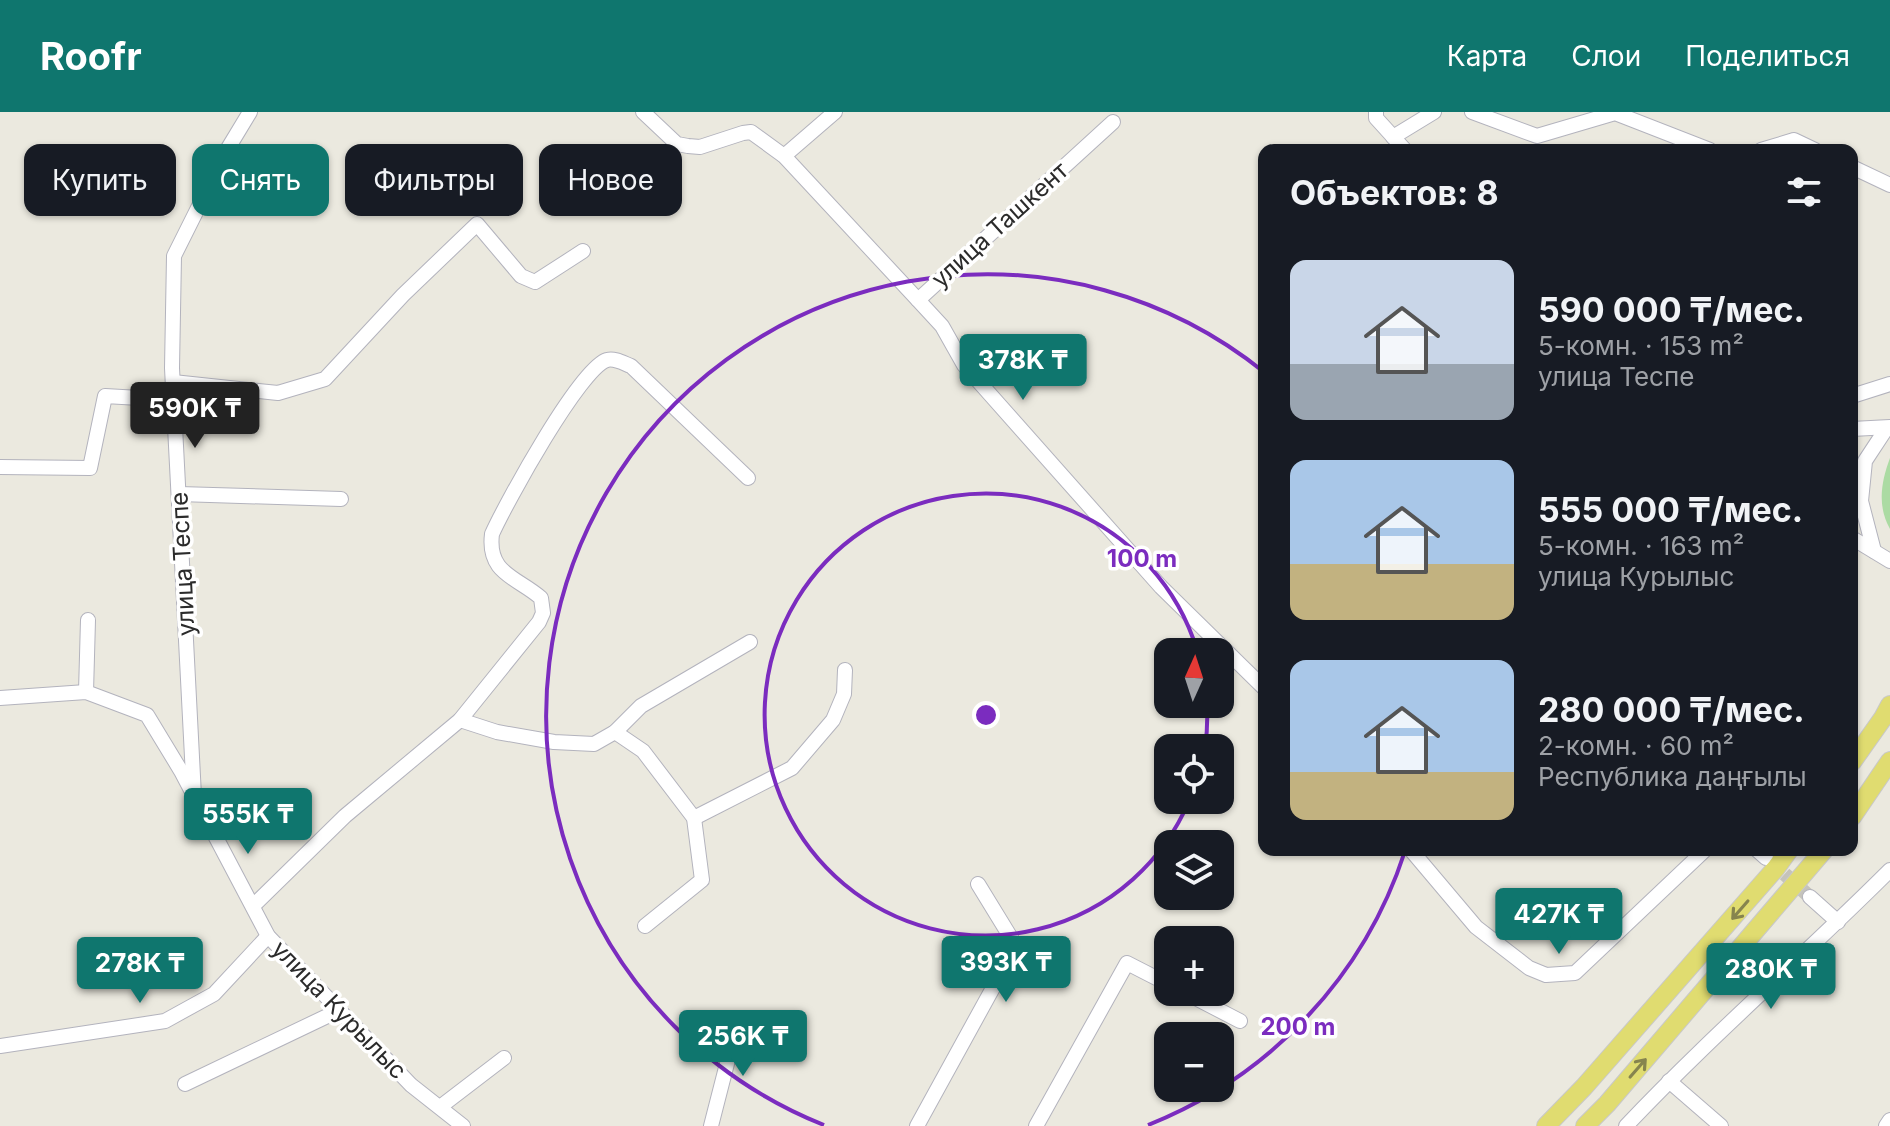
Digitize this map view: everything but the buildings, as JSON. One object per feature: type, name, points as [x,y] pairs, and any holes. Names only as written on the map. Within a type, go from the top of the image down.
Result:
[{"type":"main road","points":[[1858,753],[1886,712]]},
{"type":"main road","points":[[1858,808],[1890,761]]},
{"type":"main road","points":[[1546,1126],[1584,1087],[1785,856]]},
{"type":"main road","points":[[1585,1126],[1819,856]]},
{"type":"street","name":"улица Теспе","points":[[194,796],[173,382],[174,256],[227,150],[250,112]]},
{"type":"street","points":[[643,112],[677,144],[700,147],[751,132],[784,156],[918,300]]},
{"type":"street","points":[[784,156],[835,112]]},
{"type":"street","points":[[1376,112],[1376,118],[1399,144]]},
{"type":"street","points":[[1393,137],[1434,112]]},
{"type":"street","points":[[1472,112],[1537,136],[1615,113],[1695,144]]},
{"type":"street","name":"улица Ташкент","points":[[1113,122],[918,300],[942,326],[964,365],[1161,587],[1258,682]]},
{"type":"street","points":[[1781,144],[1794,140],[1802,144]]},
{"type":"street","points":[[1858,170],[1890,185]]},
{"type":"street","points":[[173,382],[278,393],[325,379],[403,295],[477,224],[521,276],[535,282],[583,251]]},
{"type":"street","points":[[253,906],[345,816],[460,720],[539,622],[543,613],[541,598],[501,570],[491,545],[492,534],[573,393],[593,370],[605,361],[614,360],[631,366],[748,478]]},
{"type":"street","points":[[1858,394],[1890,384]]},
{"type":"street","points":[[0,467],[90,468],[105,396],[174,400]]},
{"type":"street","points":[[1858,429],[1888,428]]},
{"type":"street","points":[[1874,551],[1861,501],[1865,461],[1888,428]]},
{"type":"street","points":[[179,494],[341,499]]},
{"type":"street","points":[[1858,542],[1890,561]]},
{"type":"street","points":[[86,692],[88,620]]},
{"type":"street","points":[[460,720],[497,732],[554,742],[594,744],[615,732],[641,706],[750,642]]},
{"type":"street","points":[[694,818],[792,768],[833,720],[844,694],[845,670]]},
{"type":"street","name":"улица Курылыс","points":[[0,698],[86,692],[147,715],[268,936],[411,1085],[463,1126]]},
{"type":"street","points":[[615,732],[643,751],[694,818],[702,880],[645,926]]},
{"type":"street","points":[[1416,856],[1476,927],[1529,968],[1546,975],[1562,975],[1575,973],[1699,856]]},
{"type":"street","points":[[1626,1126],[1890,870]]},
{"type":"street","points":[[917,1126],[1016,946],[978,884]]},
{"type":"street","points":[[1810,897],[1838,922]]},
{"type":"street","points":[[0,1046],[165,1021],[214,994],[268,936]]},
{"type":"street","points":[[1036,1126],[1127,963],[1154,977]]},
{"type":"street","points":[[1211,1006],[1240,1021]]},
{"type":"street","points":[[185,1084],[340,1010]]},
{"type":"street","points":[[711,1126],[731,1048],[743,1020]]},
{"type":"street","points":[[440,1107],[504,1058]]},
{"type":"street","points":[[1669,1081],[1721,1126]]},
{"type":"street","points":[[1886,1126],[1890,1120]]},
{"type":"green space","points":[[1890,458],[1890,529],[1883,512],[1882,494]]},
{"type":"tunnel","points":[[1769,860],[1810,897]]}]
